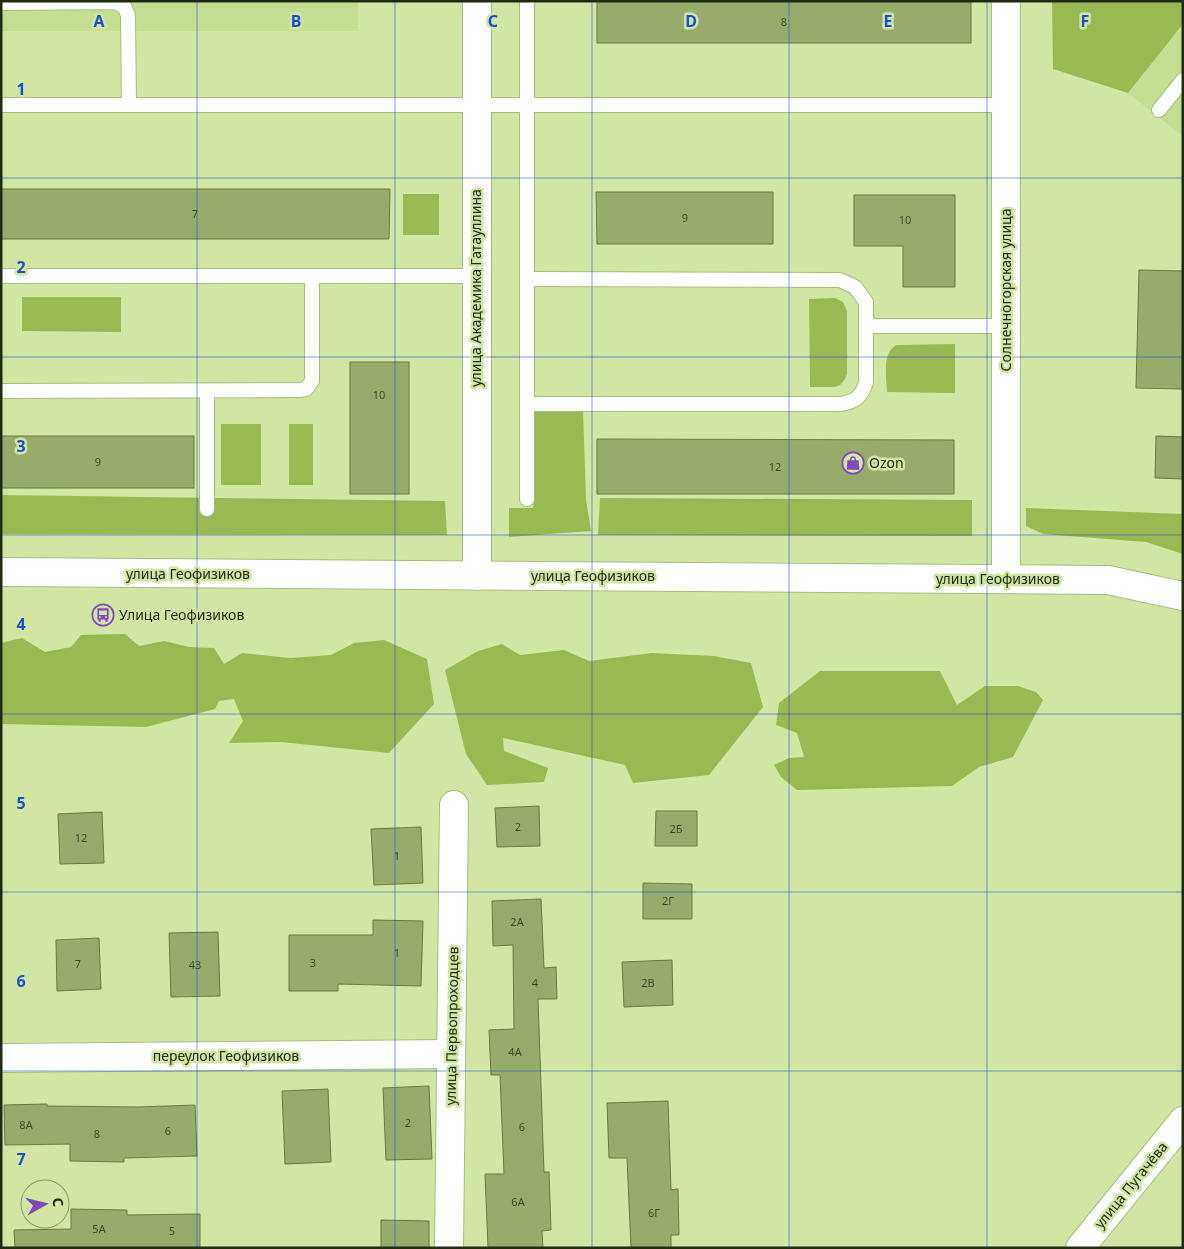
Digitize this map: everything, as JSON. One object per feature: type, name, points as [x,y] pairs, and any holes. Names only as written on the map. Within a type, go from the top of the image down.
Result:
[{"type":"street","name":"улица Академика Гатауллина","points":[[476,1],[477,576]]},
{"type":"street","name":"Солнечногорская улица","points":[[1006,1],[1006,579]]},
{"type":"street","name":"улица Геофизиков","points":[[1,572],[1108,580],[1183,596]]},
{"type":"street","name":"улица Первопроходцев","points":[[449,1248],[454,805]]},
{"type":"street","name":"переулок Геофизиков","points":[[1,1058],[451,1054]]},
{"type":"street","name":"улица Пугачёва","points":[[1080,1248],[1183,1122]]},
{"type":"lane","points":[[526,499],[527,1]]},
{"type":"lane","points":[[1,3],[120,3],[127,10],[129,105]]},
{"type":"lane","points":[[1159,110],[1183,80]]},
{"type":"lane","points":[[1,105],[1006,105]]},
{"type":"lane","points":[[1,276],[476,276]]},
{"type":"lane","points":[[1,391],[306,389],[312,381],[312,276]]},
{"type":"lane","points":[[527,279],[840,280],[855,287],[866,302],[866,382],[864,390],[851,403],[527,404]]},
{"type":"lane","points":[[866,326],[1006,326]]},
{"type":"lane","points":[[207,391],[207,509]]},
{"type":"shaded area","points":[[1,1],[358,1],[358,31],[1,31]]},
{"type":"shaded area","points":[[1052,1],[1183,1],[1183,24],[1128,93],[1053,69]]},
{"type":"shaded area","points":[[1183,24],[1183,136],[1128,93]]},
{"type":"shaded area","points":[[403,194],[439,194],[439,235],[403,235]]},
{"type":"shaded area","points":[[22,297],[121,297],[121,332],[22,331]]},
{"type":"shaded area","points":[[835,298],[843,302],[847,311],[847,374],[840,385],[835,387],[810,387],[809,299]]},
{"type":"shaded area","points":[[955,344],[955,393],[887,392],[886,366],[892,348],[897,345]]},
{"type":"shaded area","points":[[583,409],[586,500],[591,531],[509,537],[509,508],[533,508],[532,410]]},
{"type":"shaded area","points":[[221,424],[261,424],[261,485],[221,485]]},
{"type":"shaded area","points":[[289,424],[313,424],[313,485],[289,485]]},
{"type":"shaded area","points":[[1,495],[445,501],[447,535],[1,534]]},
{"type":"shaded area","points":[[600,498],[972,500],[972,536],[598,535]]},
{"type":"shaded area","points":[[1026,508],[1183,514],[1183,554],[1146,542],[1043,534],[1026,526]]},
{"type":"shaded area","points":[[125,634],[139,646],[164,641],[189,647],[214,648],[224,664],[242,653],[290,658],[331,655],[354,643],[384,640],[427,659],[434,704],[389,753],[281,742],[229,743],[243,721],[234,699],[219,701],[215,709],[146,727],[1,724],[1,643],[22,638],[45,652],[71,647],[81,635]]},
{"type":"shaded area","points":[[502,644],[520,655],[564,650],[589,661],[652,653],[714,656],[751,663],[763,707],[709,775],[633,783],[625,765],[503,738],[504,751],[548,768],[544,782],[487,785],[466,754],[445,670],[478,651]]},
{"type":"shaded area","points":[[820,671],[940,671],[957,705],[985,686],[1018,686],[1036,692],[1043,700],[1013,757],[979,767],[952,786],[797,790],[781,777],[774,765],[789,758],[804,757],[797,733],[776,725],[779,703]]},
{"type":"building","points":[[597,1],[971,1],[971,43],[597,43]]},
{"type":"building","points":[[1,189],[390,189],[389,239],[1,239]]},
{"type":"building","points":[[596,192],[773,192],[773,244],[597,244]]},
{"type":"building","points":[[854,195],[955,195],[955,287],[903,287],[903,246],[854,246]]},
{"type":"building","points":[[1139,270],[1183,271],[1182,389],[1136,388]]},
{"type":"building","points":[[350,362],[409,362],[409,494],[350,494]]},
{"type":"building","points":[[1,436],[194,436],[194,488],[1,488]]},
{"type":"building","points":[[1156,436],[1183,437],[1183,479],[1155,478]]},
{"type":"building","points":[[597,439],[954,440],[954,494],[597,494]]},
{"type":"building","points":[[539,806],[540,846],[497,847],[495,808]]},
{"type":"building","points":[[656,811],[697,811],[697,846],[655,846]]},
{"type":"building","points":[[102,812],[104,863],[60,864],[58,814]]},
{"type":"building","points":[[421,827],[423,883],[374,885],[371,829]]},
{"type":"building","points":[[643,883],[692,884],[692,919],[643,919]]},
{"type":"building","points":[[541,899],[544,968],[556,967],[557,999],[538,999],[544,1172],[549,1172],[551,1230],[542,1231],[543,1248],[488,1248],[485,1174],[504,1174],[500,1075],[491,1075],[489,1030],[514,1029],[513,945],[493,946],[492,901]]},
{"type":"building","points":[[373,920],[423,921],[421,986],[338,984],[338,991],[289,991],[289,935],[373,935]]},
{"type":"building","points":[[218,932],[220,996],[171,997],[169,933]]},
{"type":"building","points":[[99,938],[101,989],[57,991],[56,940]]},
{"type":"building","points":[[672,960],[673,1005],[624,1007],[622,962]]},
{"type":"building","points":[[429,1086],[432,1159],[386,1160],[383,1088]]},
{"type":"building","points":[[328,1089],[331,1162],[285,1164],[282,1091]]},
{"type":"building","points":[[668,1101],[671,1190],[678,1189],[679,1235],[671,1235],[671,1248],[631,1248],[627,1158],[609,1158],[607,1103]]},
{"type":"building","points":[[47,1104],[47,1106],[138,1107],[195,1105],[197,1156],[124,1158],[124,1162],[70,1161],[70,1144],[5,1145],[4,1105]]},
{"type":"building","points":[[71,1209],[127,1210],[127,1215],[200,1214],[200,1248],[15,1248],[14,1230],[71,1229]]},
{"type":"building","points":[[381,1220],[429,1221],[429,1248],[381,1248]]},
{"type":"place","name":"Ozon","points":[[853,463]]},
{"type":"place","name":"Улица Геофизиков","points":[[103,615]]}]
